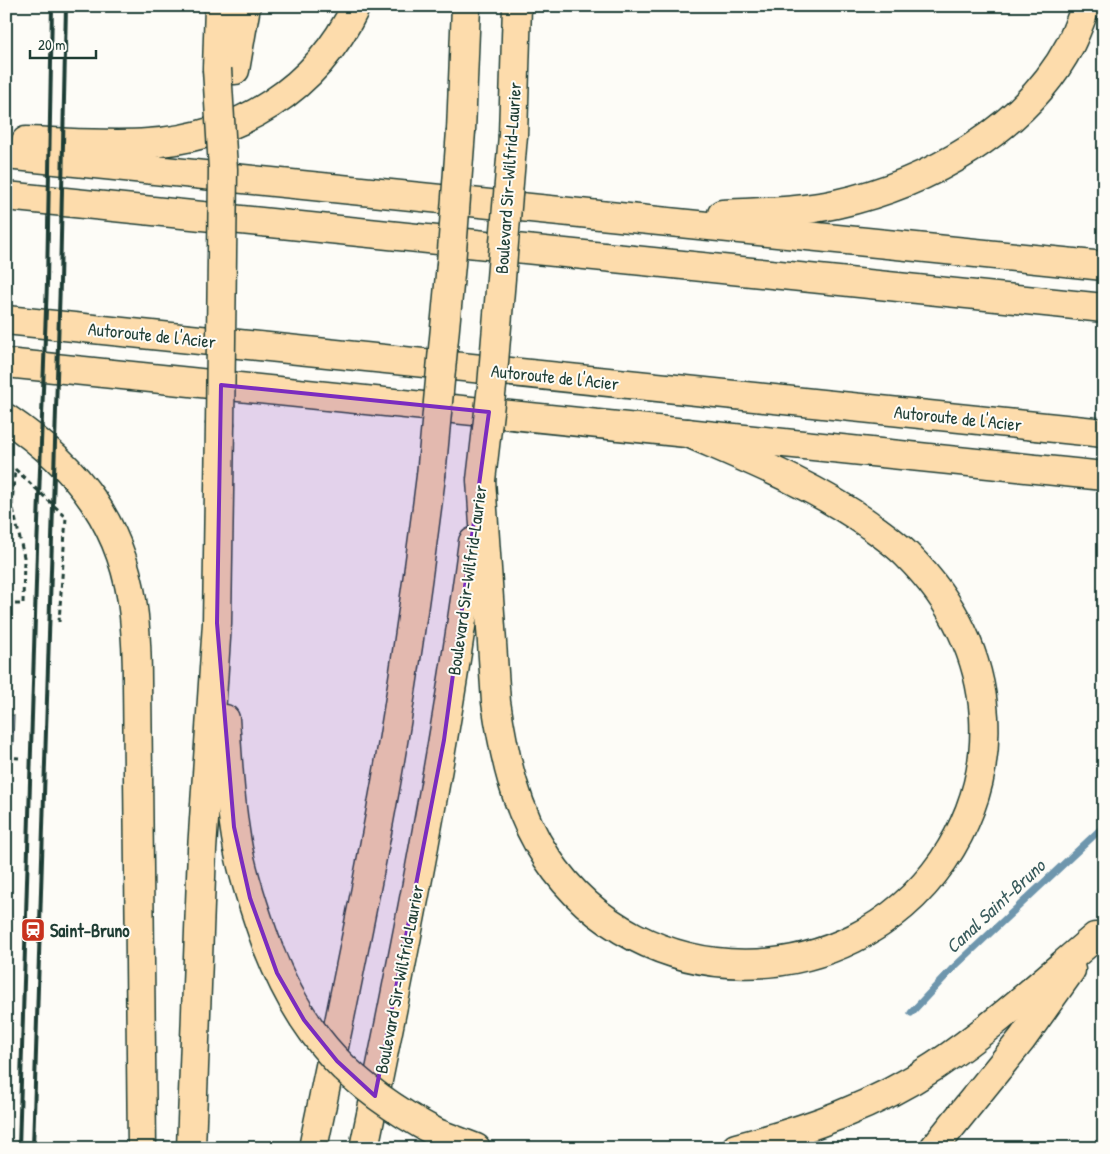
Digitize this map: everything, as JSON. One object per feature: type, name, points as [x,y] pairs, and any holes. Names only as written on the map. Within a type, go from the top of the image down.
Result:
[{"type":"highway","points":[[191,1148],[202,850],[218,623],[223,169],[226,70],[219,6]]},
{"type":"highway","points":[[226,70],[246,6]]},
{"type":"highway","points":[[6,141],[147,143],[190,138],[234,124],[250,117],[279,99],[312,70],[339,38],[356,6]]},
{"type":"highway","points":[[313,1148],[386,783],[411,625],[431,476],[451,273],[461,131],[466,6]]},
{"type":"highway","name":"Boulevard Sir-Wilfrid-Laurier","points":[[364,1148],[438,776],[465,606],[492,386],[513,135],[517,6]]},
{"type":"highway","points":[[515,82],[535,6]]},
{"type":"highway","points":[[639,219],[812,208],[835,204],[877,192],[928,172],[972,148],[992,134],[1029,101],[1058,65],[1070,45],[1086,6]]},
{"type":"highway","points":[[6,155],[1104,266]]},
{"type":"highway","points":[[6,196],[1104,308]]},
{"type":"highway","name":"Autoroute de l'Acier","points":[[6,320],[1104,433]]},
{"type":"highway","points":[[6,363],[1104,476]]},
{"type":"highway","points":[[6,418],[40,443],[73,474],[88,492],[102,512],[113,534],[130,587],[134,614],[137,681],[142,1148]]},
{"type":"highway","points":[[481,480],[495,692],[500,729],[512,777],[526,819],[547,858],[560,876],[589,906],[622,929],[656,946],[690,957],[725,963],[761,964],[795,959],[847,943],[878,926],[918,891],[950,850],[967,820],[982,768],[985,728],[978,674],[964,635],[947,602],[934,584],[891,540],[838,504],[801,483],[688,433]]},
{"type":"highway","points":[[218,623],[234,827],[248,890],[277,973],[299,1011],[336,1061],[355,1079],[375,1096],[414,1121],[437,1133],[476,1148]]},
{"type":"highway","points":[[736,1148],[788,1133],[841,1114],[887,1094],[912,1080],[959,1050],[997,1021],[1099,932]]},
{"type":"highway","points":[[934,1148],[1022,1039],[1099,932]]},
{"type":"path","points":[[6,604],[23,604],[24,557],[12,504],[15,470],[66,517],[59,622]]},
{"type":"path","points":[[6,757],[19,758]]},
{"type":"highlighted area","points":[[221,385],[489,412],[444,740],[375,1096],[337,1061],[304,1020],[277,973],[250,898],[234,827],[217,623]]},
{"type":"building","points":[[6,715],[14,715],[13,745],[6,745]]},
{"type":"waterway","name":"Canal Saint-Bruno","points":[[911,1013],[953,968],[1104,826]]},
{"type":"railway","points":[[19,1148],[47,283],[52,6]]},
{"type":"railway","points":[[33,1148],[60,282],[66,6]]},
{"type":"place","name":"Saint-Bruno","points":[[33,930]]}]
